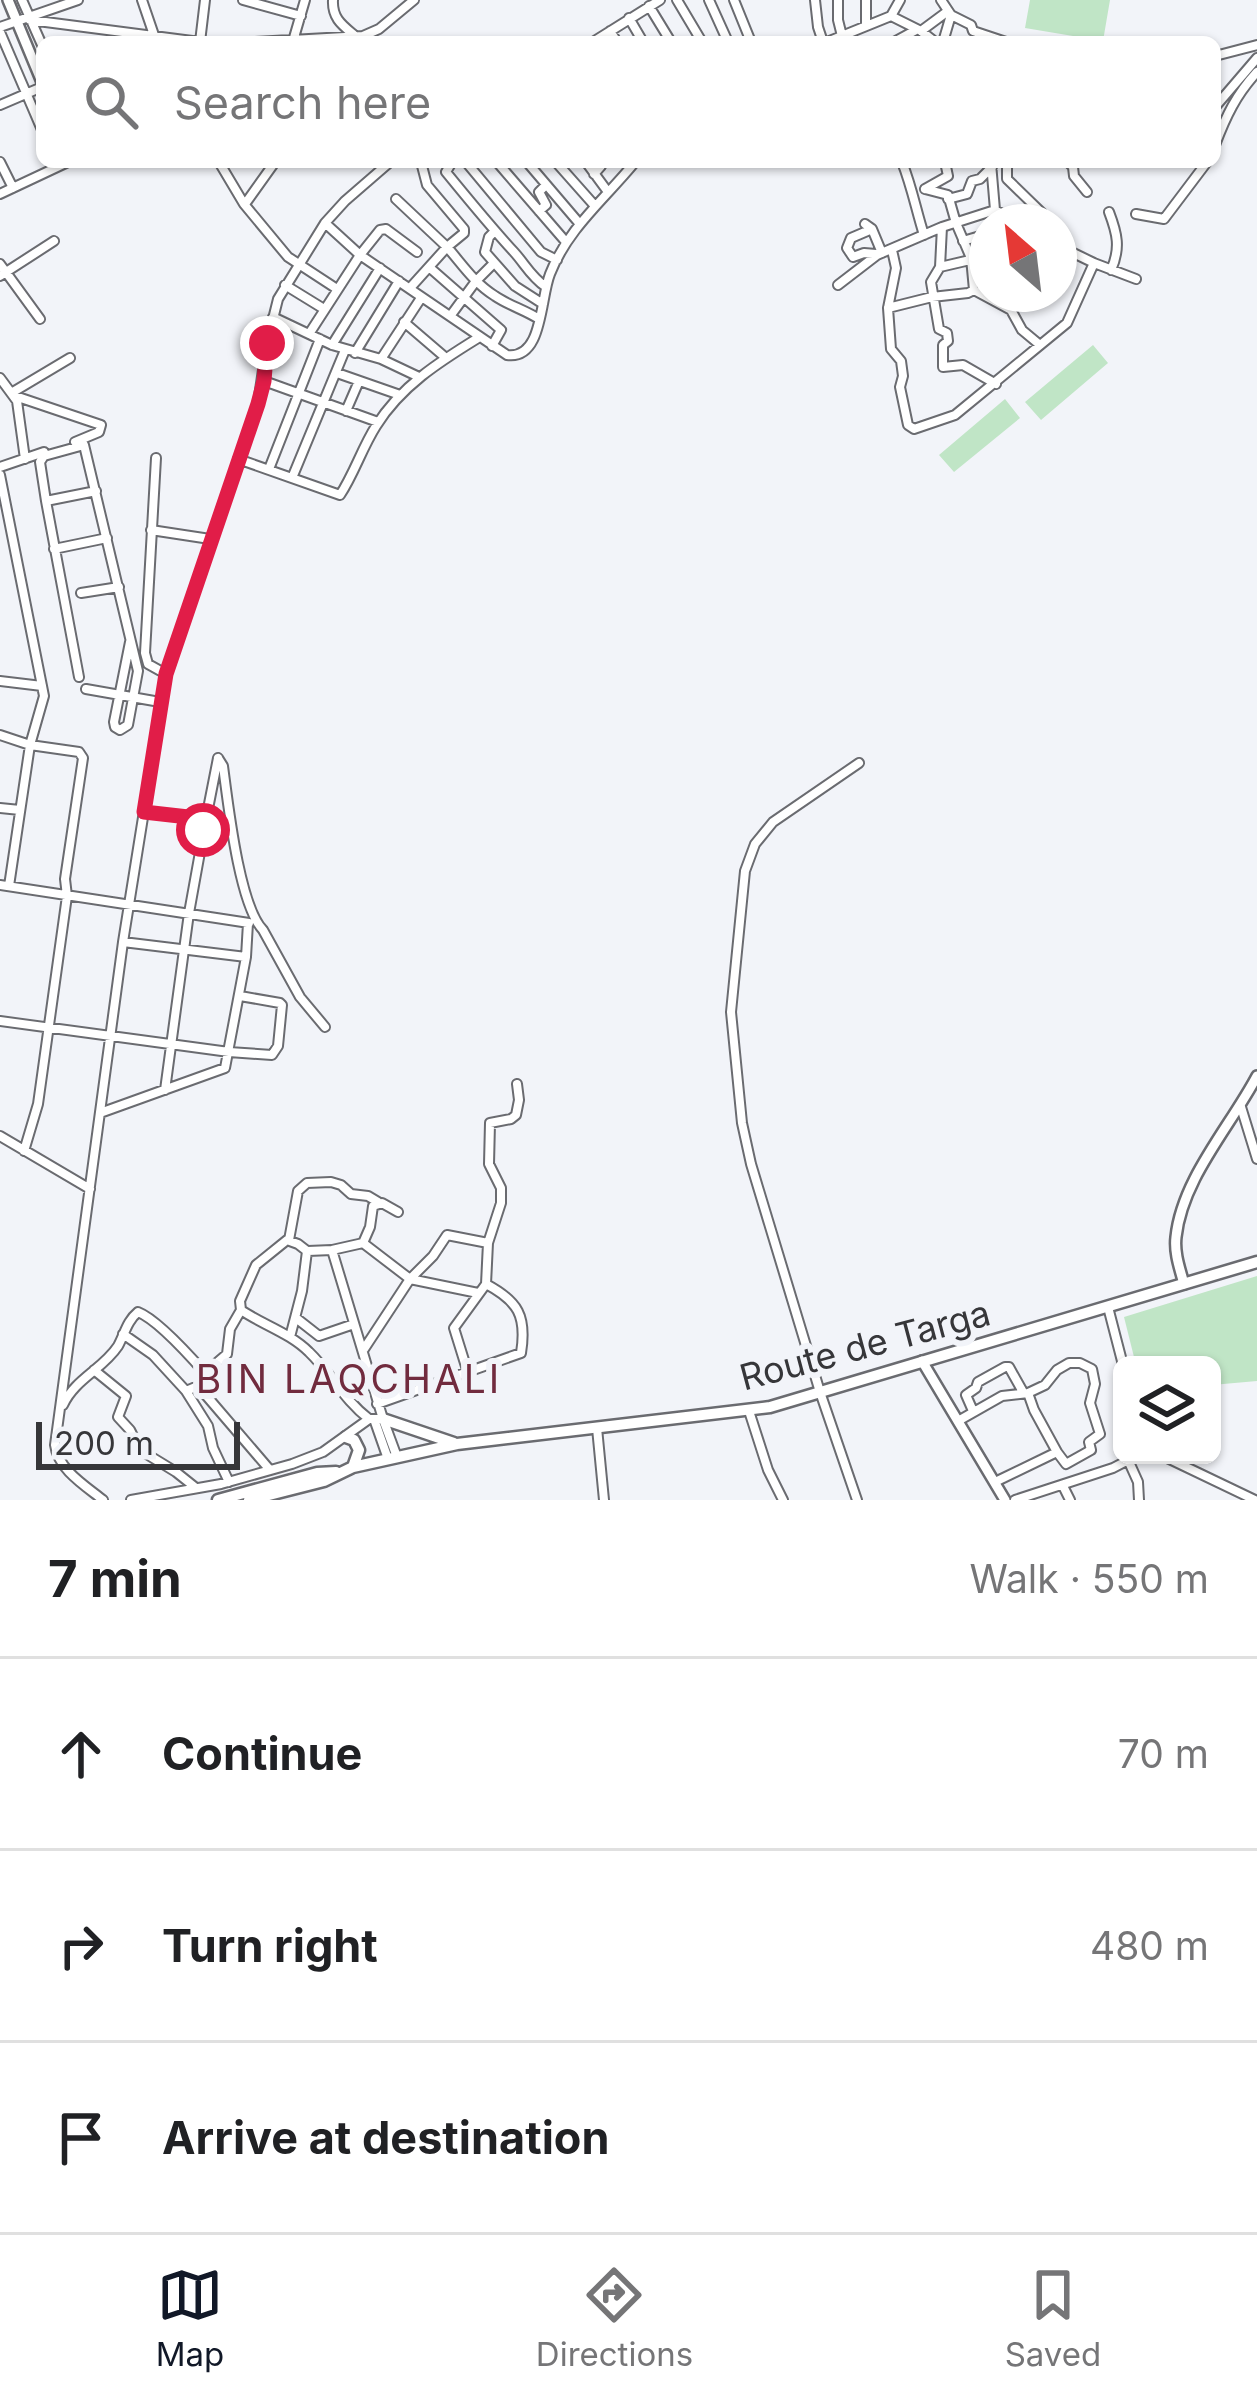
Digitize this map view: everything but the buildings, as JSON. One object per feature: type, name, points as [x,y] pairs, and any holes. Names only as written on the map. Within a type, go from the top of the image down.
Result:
[{"type":"main road","name":"Route de Targa","points":[[249,1500],[324,1481],[353,1468],[458,1444],[749,1411],[1257,1262]]},
{"type":"main road","points":[[375,1418],[458,1444]]},
{"type":"main road","points":[[346,1437],[359,1447],[353,1468]]},
{"type":"main road","name":"Route de Targa","points":[[218,1500],[316,1473],[340,1472]]},
{"type":"street","points":[[22,0],[38,36]]},
{"type":"street","points":[[36,116],[0,29],[78,0]]},
{"type":"street","points":[[142,0],[155,36]]},
{"type":"street","points":[[201,36],[205,0]]},
{"type":"street","points":[[243,0],[301,16]]},
{"type":"street","points":[[295,36],[305,0]]},
{"type":"street","points":[[333,0],[338,21],[355,36]]},
{"type":"street","points":[[373,36],[414,0]]},
{"type":"street","points":[[602,36],[660,0]]},
{"type":"street","points":[[677,0],[698,36]]},
{"type":"street","points":[[709,0],[725,36]]},
{"type":"street","points":[[734,0],[749,36]]},
{"type":"street","points":[[815,0],[823,36]]},
{"type":"street","points":[[838,0],[842,36],[891,16],[900,0]]},
{"type":"street","points":[[866,0],[866,25]]},
{"type":"street","points":[[941,0],[950,13],[970,25],[973,36]]},
{"type":"street","points":[[6,4],[36,69]]},
{"type":"street","points":[[649,6],[667,36]]},
{"type":"street","points":[[906,36],[950,13]]},
{"type":"street","points":[[941,36],[950,13]]},
{"type":"street","points":[[891,16],[929,36]]},
{"type":"street","points":[[29,18],[133,36]]},
{"type":"street","points":[[629,18],[640,36]]},
{"type":"street","points":[[610,31],[613,36]]},
{"type":"street","points":[[1221,54],[1257,45]]},
{"type":"street","points":[[1221,100],[1257,58]]},
{"type":"street","points":[[1221,130],[1238,93],[1257,72]]},
{"type":"street","points":[[0,105],[36,88]]},
{"type":"street","points":[[0,161],[13,188]]},
{"type":"street","points":[[0,194],[50,168]]},
{"type":"street","points":[[223,168],[244,204],[298,266],[337,290]]},
{"type":"street","points":[[244,204],[271,168]]},
{"type":"street","points":[[103,1500],[58,1460],[55,1449],[160,702],[264,381],[267,343],[285,285],[344,201],[380,168]]},
{"type":"street","points":[[410,288],[464,233],[427,185],[423,168]]},
{"type":"street","points":[[448,168],[446,172],[494,232],[546,287]]},
{"type":"street","points":[[471,168],[541,252],[557,260]]},
{"type":"street","points":[[502,168],[566,242]]},
{"type":"street","points":[[532,168],[579,223]]},
{"type":"street","points":[[561,168],[595,206]]},
{"type":"street","points":[[590,168],[608,192]]},
{"type":"street","points":[[594,173],[599,168]]},
{"type":"street","points":[[621,168],[626,173]]},
{"type":"street","points":[[326,224],[360,255],[478,337],[507,355],[521,355],[532,345],[546,287],[566,242],[630,168]]},
{"type":"street","points":[[906,168],[920,191]]},
{"type":"street","points":[[924,235],[914,203],[920,191],[948,176],[946,168]]},
{"type":"street","points":[[948,200],[967,194],[972,182],[988,168]]},
{"type":"street","points":[[991,168],[994,204]]},
{"type":"street","points":[[1007,168],[1007,179],[1033,204]]},
{"type":"street","points":[[1073,168],[1073,176],[1088,192]]},
{"type":"street","points":[[1136,214],[1164,219],[1202,168]]},
{"type":"street","points":[[538,211],[546,203],[539,192],[546,184]]},
{"type":"street","points":[[920,191],[946,193],[969,254]]},
{"type":"street","points":[[397,199],[476,281],[539,319]]},
{"type":"street","points":[[1109,212],[1119,251],[1111,270]]},
{"type":"street","points":[[838,285],[879,254],[969,219]]},
{"type":"street","points":[[868,226],[879,254],[853,257],[848,248],[851,238],[868,226]]},
{"type":"street","points":[[942,227],[940,267],[931,282],[939,329],[947,333],[943,367],[963,365],[996,384]]},
{"type":"street","points":[[310,334],[360,255],[383,228],[416,252]]},
{"type":"street","points":[[494,232],[484,250],[493,264],[543,304]]},
{"type":"street","points":[[963,241],[969,239]]},
{"type":"street","points":[[40,320],[2,271],[54,241]]},
{"type":"street","points":[[892,250],[896,268],[888,308],[891,349],[901,361],[900,388],[908,424],[914,430],[955,415],[1067,323],[1094,263]]},
{"type":"street","points":[[1077,255],[1136,279]]},
{"type":"street","points":[[940,267],[969,259]]},
{"type":"street","points":[[452,315],[493,264]]},
{"type":"street","points":[[429,267],[501,330],[492,346]]},
{"type":"street","points":[[332,345],[380,268]]},
{"type":"street","points":[[292,478],[337,373],[399,281]]},
{"type":"street","points":[[285,285],[325,310]]},
{"type":"street","points":[[888,308],[969,292]]},
{"type":"street","points":[[381,359],[421,298]]},
{"type":"street","points":[[1012,312],[1022,330],[1040,345]]},
{"type":"street","points":[[273,317],[419,377]]},
{"type":"street","points":[[404,322],[446,358]]},
{"type":"street","points":[[238,459],[341,494],[377,422],[400,395],[478,337]]},
{"type":"street","points":[[269,469],[320,340]]},
{"type":"street","points":[[9,392],[70,358]]},
{"type":"street","points":[[337,373],[400,395]]},
{"type":"street","points":[[0,378],[9,392],[25,459]]},
{"type":"street","points":[[264,381],[377,422]]},
{"type":"street","points":[[346,411],[359,381]]},
{"type":"street","points":[[9,392],[93,421],[101,428],[0,471],[44,696],[30,745],[4,886],[252,923]]},
{"type":"street","points":[[79,677],[40,462],[45,455],[86,446],[138,671],[128,725],[120,730],[114,722],[117,695],[130,642]]},
{"type":"street","points":[[156,458],[145,653],[148,664],[166,674]]},
{"type":"street","points":[[46,501],[96,491]]},
{"type":"street","points":[[151,530],[210,539]]},
{"type":"street","points":[[54,549],[107,538]]},
{"type":"street","points":[[81,593],[119,586]]},
{"type":"street","points":[[0,681],[42,686]]},
{"type":"street","points":[[86,689],[160,702]]},
{"type":"street","points":[[0,735],[79,752],[83,758],[38,1104],[24,1151]]},
{"type":"street","points":[[165,1090],[189,913],[219,758],[252,923],[325,1027]]},
{"type":"street","points":[[857,1500],[751,1166],[733,1040],[732,983],[746,871],[755,844],[773,822],[859,764]]},
{"type":"street","points":[[0,808],[20,810]]},
{"type":"street","points":[[144,812],[206,819]]},
{"type":"street","points":[[100,1113],[223,1070],[228,1064],[252,923]]},
{"type":"street","points":[[123,943],[246,957]]},
{"type":"street","points":[[0,1021],[272,1055],[278,1046],[283,1008],[280,1003],[240,996]]},
{"type":"street","points":[[1184,1284],[1176,1250],[1181,1212],[1257,1076]]},
{"type":"street","points":[[468,1373],[454,1328],[486,1284],[488,1243],[502,1196],[489,1164],[490,1123],[516,1115],[517,1084]]},
{"type":"street","points":[[1241,1107],[1257,1160]]},
{"type":"street","points":[[0,1136],[90,1190]]},
{"type":"street","points":[[186,1391],[198,1386],[227,1354],[230,1329],[256,1264],[289,1240],[298,1191],[308,1183],[334,1184],[398,1211]]},
{"type":"street","points":[[362,1243],[378,1202]]},
{"type":"street","points":[[363,1350],[410,1279],[447,1235],[488,1243]]},
{"type":"street","points":[[289,1240],[307,1251],[362,1243]]},
{"type":"street","points":[[362,1243],[410,1279],[478,1293]]},
{"type":"street","points":[[131,1500],[229,1482],[317,1456],[375,1418],[377,1404],[332,1250]]},
{"type":"street","points":[[290,1337],[307,1251]]},
{"type":"street","points":[[377,1404],[517,1356],[523,1345],[518,1308],[486,1284]]},
{"type":"street","points":[[1108,1307],[1121,1356]]},
{"type":"street","points":[[241,1310],[308,1351],[348,1400],[375,1418],[393,1458]]},
{"type":"street","points":[[59,1414],[71,1390],[113,1352],[138,1312],[205,1373]]},
{"type":"street","points":[[296,1318],[319,1336],[354,1324]]},
{"type":"street","points":[[122,1334],[153,1355],[186,1391],[208,1426],[229,1482]]},
{"type":"street","points":[[922,1361],[1005,1500]]},
{"type":"street","points":[[958,1420],[974,1412],[1001,1396],[1025,1392],[1045,1385],[1057,1370],[1080,1363],[1092,1369],[1095,1384],[1090,1403],[1100,1436],[1089,1442],[1090,1451],[1066,1464],[1058,1452],[1025,1392],[1009,1366],[978,1382],[966,1395],[974,1412]]},
{"type":"street","points":[[94,1370],[126,1396],[118,1417],[140,1450],[197,1489]]},
{"type":"street","points":[[198,1386],[270,1470]]},
{"type":"street","points":[[749,1411],[783,1500]]},
{"type":"street","points":[[597,1428],[604,1500]]},
{"type":"street","points":[[995,1482],[1058,1452]]},
{"type":"street","points":[[1015,1500],[1124,1464]]},
{"type":"street","points":[[1130,1464],[1139,1500]]},
{"type":"street","points":[[1180,1464],[1255,1500]]},
{"type":"street","points":[[1063,1486],[1070,1500]]},
{"type":"green space","points":[[1030,0],[1110,0],[1104,36],[1025,28]]},
{"type":"green space","points":[[1093,345],[1108,363],[1041,420],[1025,402]]},
{"type":"green space","points":[[1005,399],[1020,418],[954,472],[939,455]]},
{"type":"green space","points":[[1257,1276],[1257,1381],[1221,1384],[1221,1356],[1134,1356],[1124,1317]]},
{"type":"district","name":"BIN LAQCHALI","points":[[349,1379]]},
{"type":"route","points":[[203,830],[206,819],[144,812],[166,674],[258,404],[267,343]]}]
